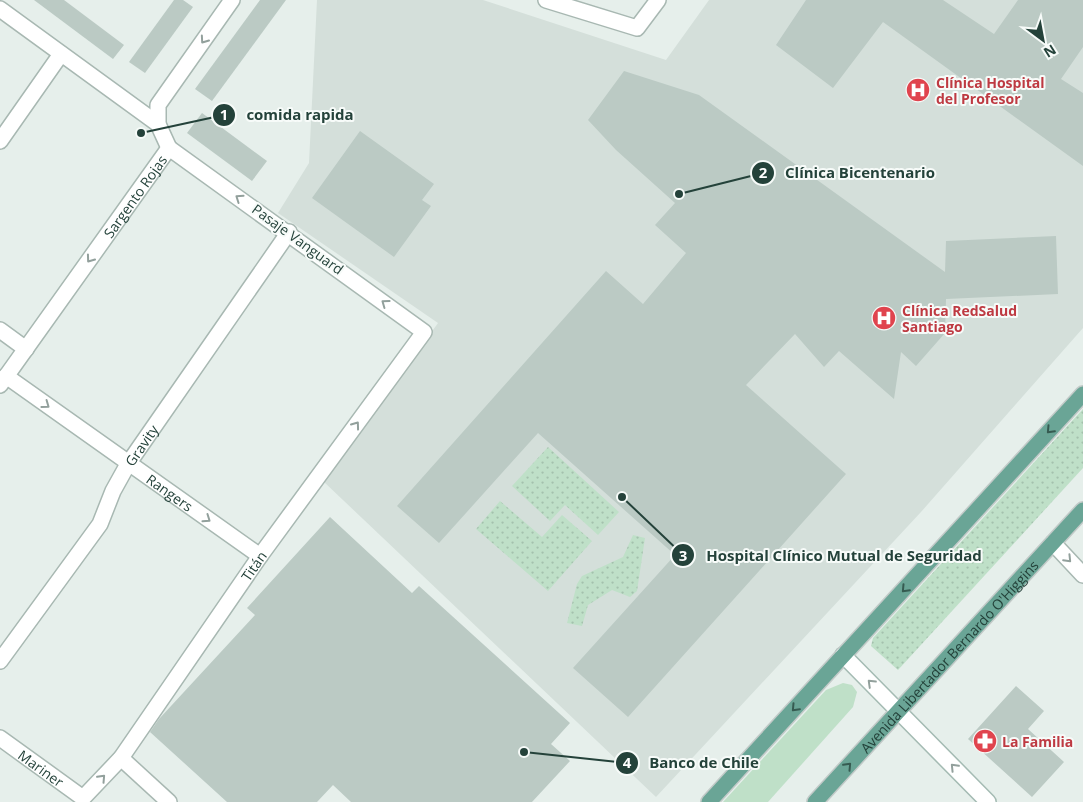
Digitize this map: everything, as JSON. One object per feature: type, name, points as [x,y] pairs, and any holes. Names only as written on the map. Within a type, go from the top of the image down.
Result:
[{"type":"main road","points":[[709,802],[1083,394]]},
{"type":"main road","name":"Avenida Libertador Bernardo O'Higgins","points":[[815,802],[1083,510]]},
{"type":"street","points":[[158,124],[158,106],[232,0]]},
{"type":"street","points":[[546,0],[637,28],[658,0]]},
{"type":"street","points":[[0,9],[158,124]]},
{"type":"street","points":[[0,141],[61,54]]},
{"type":"street","name":"Sargento Rojas","points":[[3,380],[169,148],[158,124]]},
{"type":"street","name":"Pasaje Vanguard","points":[[169,148],[289,232],[424,332]]},
{"type":"street","name":"Gravity","points":[[0,661],[100,524],[113,491],[128,464],[289,232]]},
{"type":"street","points":[[0,330],[26,349]]},
{"type":"street","name":"Titán","points":[[83,798],[120,758],[260,556],[424,332]]},
{"type":"street","name":"Rangers","points":[[3,380],[260,556]]},
{"type":"street","points":[[1053,543],[1083,575]]},
{"type":"street","points":[[844,655],[988,802]]},
{"type":"street","name":"Mariner","points":[[0,738],[83,798]]},
{"type":"street","points":[[120,758],[169,802]]},
{"type":"shaded area","points":[[317,0],[483,0],[666,60],[709,0],[1083,0],[1083,328],[921,512],[656,797],[324,482],[438,323],[278,213],[309,163]]},
{"type":"green space","points":[[1083,409],[1083,468],[898,670],[871,646],[873,638]]},
{"type":"green space","points":[[548,447],[619,512],[598,535],[565,505],[550,521],[512,486]]},
{"type":"green space","points":[[500,501],[542,537],[562,515],[592,541],[548,591],[476,529]]},
{"type":"green space","points":[[633,535],[645,538],[637,591],[630,597],[612,590],[588,605],[582,626],[567,623],[577,584],[582,576],[623,557]]},
{"type":"green space","points":[[843,683],[852,685],[857,692],[853,707],[768,802],[723,802],[826,690]]},
{"type":"building","points":[[34,0],[64,0],[124,45],[113,59]]},
{"type":"building","points":[[174,0],[183,0],[193,7],[145,73],[129,62]]},
{"type":"building","points":[[260,0],[286,0],[212,101],[195,89]]},
{"type":"building","points":[[806,0],[943,0],[994,34],[1018,0],[1083,0],[1083,47],[1061,79],[1083,93],[1083,166],[883,22],[833,88],[776,45]]},
{"type":"building","points":[[624,71],[699,95],[945,272],[946,241],[1056,236],[1058,294],[946,299],[945,333],[916,366],[901,352],[894,399],[839,351],[824,367],[795,334],[746,385],[846,474],[628,717],[573,668],[675,555],[538,433],[439,543],[397,506],[606,271],[643,304],[686,253],[655,225],[675,203],[616,150],[588,120]]},
{"type":"building","points":[[202,113],[267,161],[252,181],[187,133]]},
{"type":"building","points":[[360,131],[434,184],[422,200],[431,206],[394,257],[312,198]]},
{"type":"building","points":[[330,517],[412,593],[419,586],[570,723],[551,744],[570,761],[532,802],[351,802],[333,785],[317,802],[227,802],[150,732],[159,719],[255,615],[247,608]]},
{"type":"building","points":[[1016,686],[1044,711],[1028,729],[1064,762],[1032,797],[968,739]]},
{"type":"place","name":"Clínica Hospital del Profesor","points":[[918,90]]},
{"type":"place","name":"comida rapida","points":[[141,133]]},
{"type":"place","name":"Clínica Bicentenario","points":[[679,194]]},
{"type":"place","name":"Clínica RedSalud Santiago","points":[[884,318]]},
{"type":"place","name":"Hospital Clínico Mutual de Seguridad","points":[[622,497]]},
{"type":"place","name":"La Familia","points":[[985,741]]},
{"type":"place","name":"Banco de Chile","points":[[524,752]]}]
